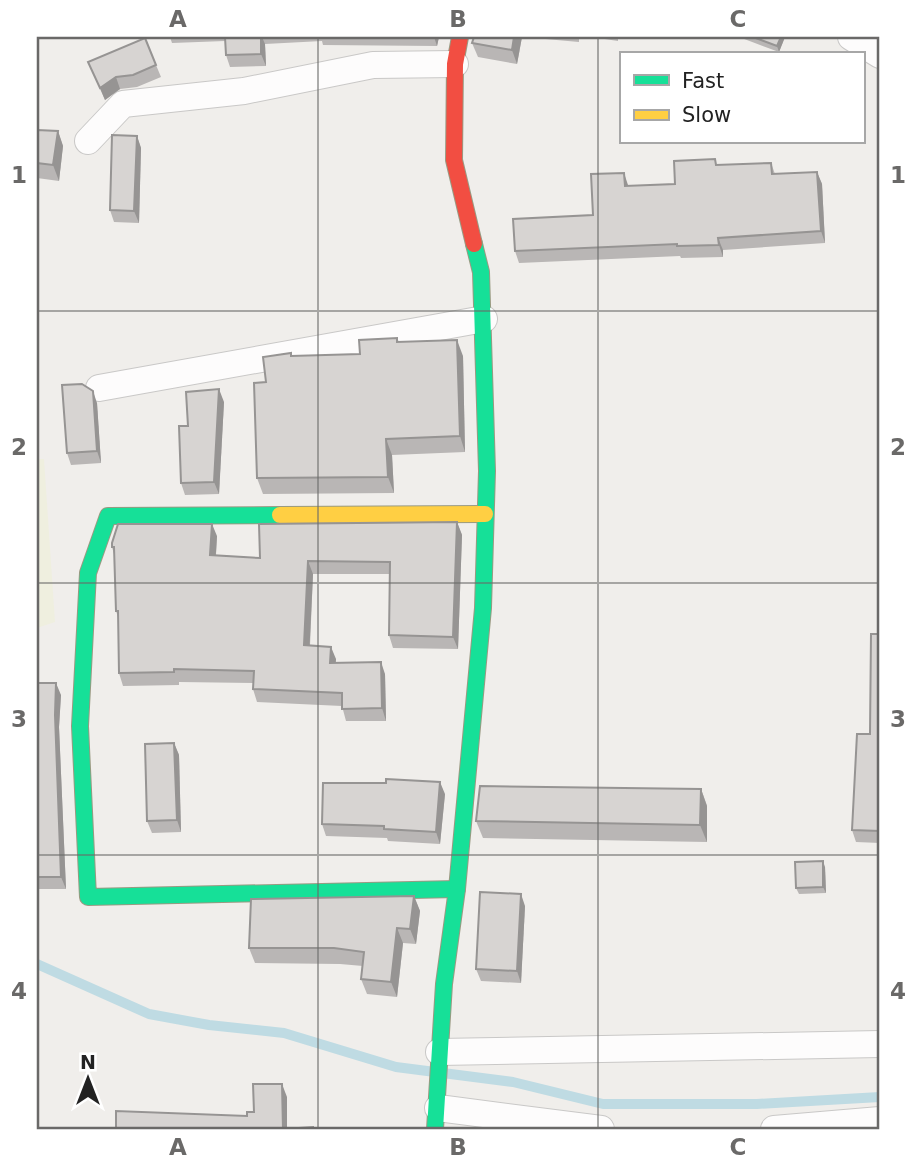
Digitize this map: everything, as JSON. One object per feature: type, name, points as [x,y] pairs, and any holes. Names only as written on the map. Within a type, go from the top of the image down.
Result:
[{"type":"street","points":[[460,37],[455,64],[454,160],[481,272],[487,471],[483,607],[457,889],[444,984],[437,1107],[601,1129]]},
{"type":"street","points":[[851,37],[880,55]]},
{"type":"street","points":[[88,141],[124,104],[244,91],[373,65],[455,64]]},
{"type":"street","points":[[99,388],[484,319]]},
{"type":"street","points":[[457,889],[88,897],[79,726],[88,573],[108,516],[485,514]]},
{"type":"street","points":[[439,1052],[880,1044]]},
{"type":"street","points":[[774,1129],[880,1120]]},
{"type":"green space","points":[[37,459],[44,459],[55,622],[37,628]]},
{"type":"building","points":[[225,37],[261,37],[261,54],[226,55]]},
{"type":"building","points":[[474,37],[514,37],[512,50],[472,43]]},
{"type":"building","points":[[753,37],[781,37],[777,46]]},
{"type":"building","points":[[145,38],[156,65],[133,75],[116,77],[100,88],[88,62]]},
{"type":"building","points":[[37,130],[58,131],[53,165],[37,163]]},
{"type":"building","points":[[112,135],[137,136],[134,211],[110,210]]},
{"type":"building","points":[[715,159],[716,165],[771,163],[772,174],[817,172],[821,231],[718,238],[719,245],[677,244],[515,251],[513,219],[593,215],[591,174],[624,173],[625,186],[675,184],[674,161]]},
{"type":"building","points":[[397,338],[397,342],[457,340],[460,436],[386,439],[388,477],[257,478],[254,383],[266,382],[263,357],[291,353],[291,356],[360,354],[359,340]]},
{"type":"building","points":[[82,384],[93,391],[97,451],[67,453],[62,385]]},
{"type":"building","points":[[219,389],[214,482],[181,483],[179,426],[188,426],[186,392]]},
{"type":"building","points":[[457,522],[453,637],[389,635],[390,562],[308,561],[304,645],[331,647],[330,663],[381,662],[382,708],[342,709],[342,693],[253,689],[254,671],[174,669],[174,672],[119,673],[118,611],[112,547],[118,524],[212,524],[210,555],[260,558],[259,524]]},
{"type":"building","points":[[871,634],[880,634],[880,831],[852,830],[857,734],[870,734]]},
{"type":"building","points":[[37,683],[56,683],[61,877],[37,877]]},
{"type":"building","points":[[174,743],[177,820],[147,821],[145,744]]},
{"type":"building","points":[[386,779],[440,782],[436,832],[384,829],[384,826],[322,824],[323,783],[386,783]]},
{"type":"building","points":[[480,786],[701,789],[700,825],[476,821]]},
{"type":"building","points":[[823,861],[823,887],[796,888],[795,862]]},
{"type":"building","points":[[480,892],[521,894],[517,971],[476,969]]},
{"type":"building","points":[[414,896],[410,929],[397,928],[391,982],[361,979],[364,952],[334,948],[249,948],[251,899]]},
{"type":"building","points":[[253,1084],[282,1084],[283,1129],[116,1129],[116,1111],[247,1116],[247,1112],[254,1112]]},
{"type":"waterway","points":[[37,964],[149,1014],[209,1025],[284,1033],[396,1067],[513,1082],[603,1104],[757,1104],[880,1097]]},
{"type":"traffic: fast","points":[[435,1129],[444,984],[457,889],[483,608],[487,471],[481,272],[474,244]]},
{"type":"traffic: fast","points":[[280,515],[108,516],[88,573],[80,726],[88,897],[457,889]]},
{"type":"traffic: slow","points":[[280,515],[485,514]]},
{"type":"traffic: jam","points":[[460,37],[455,64],[454,160],[474,244]]}]
